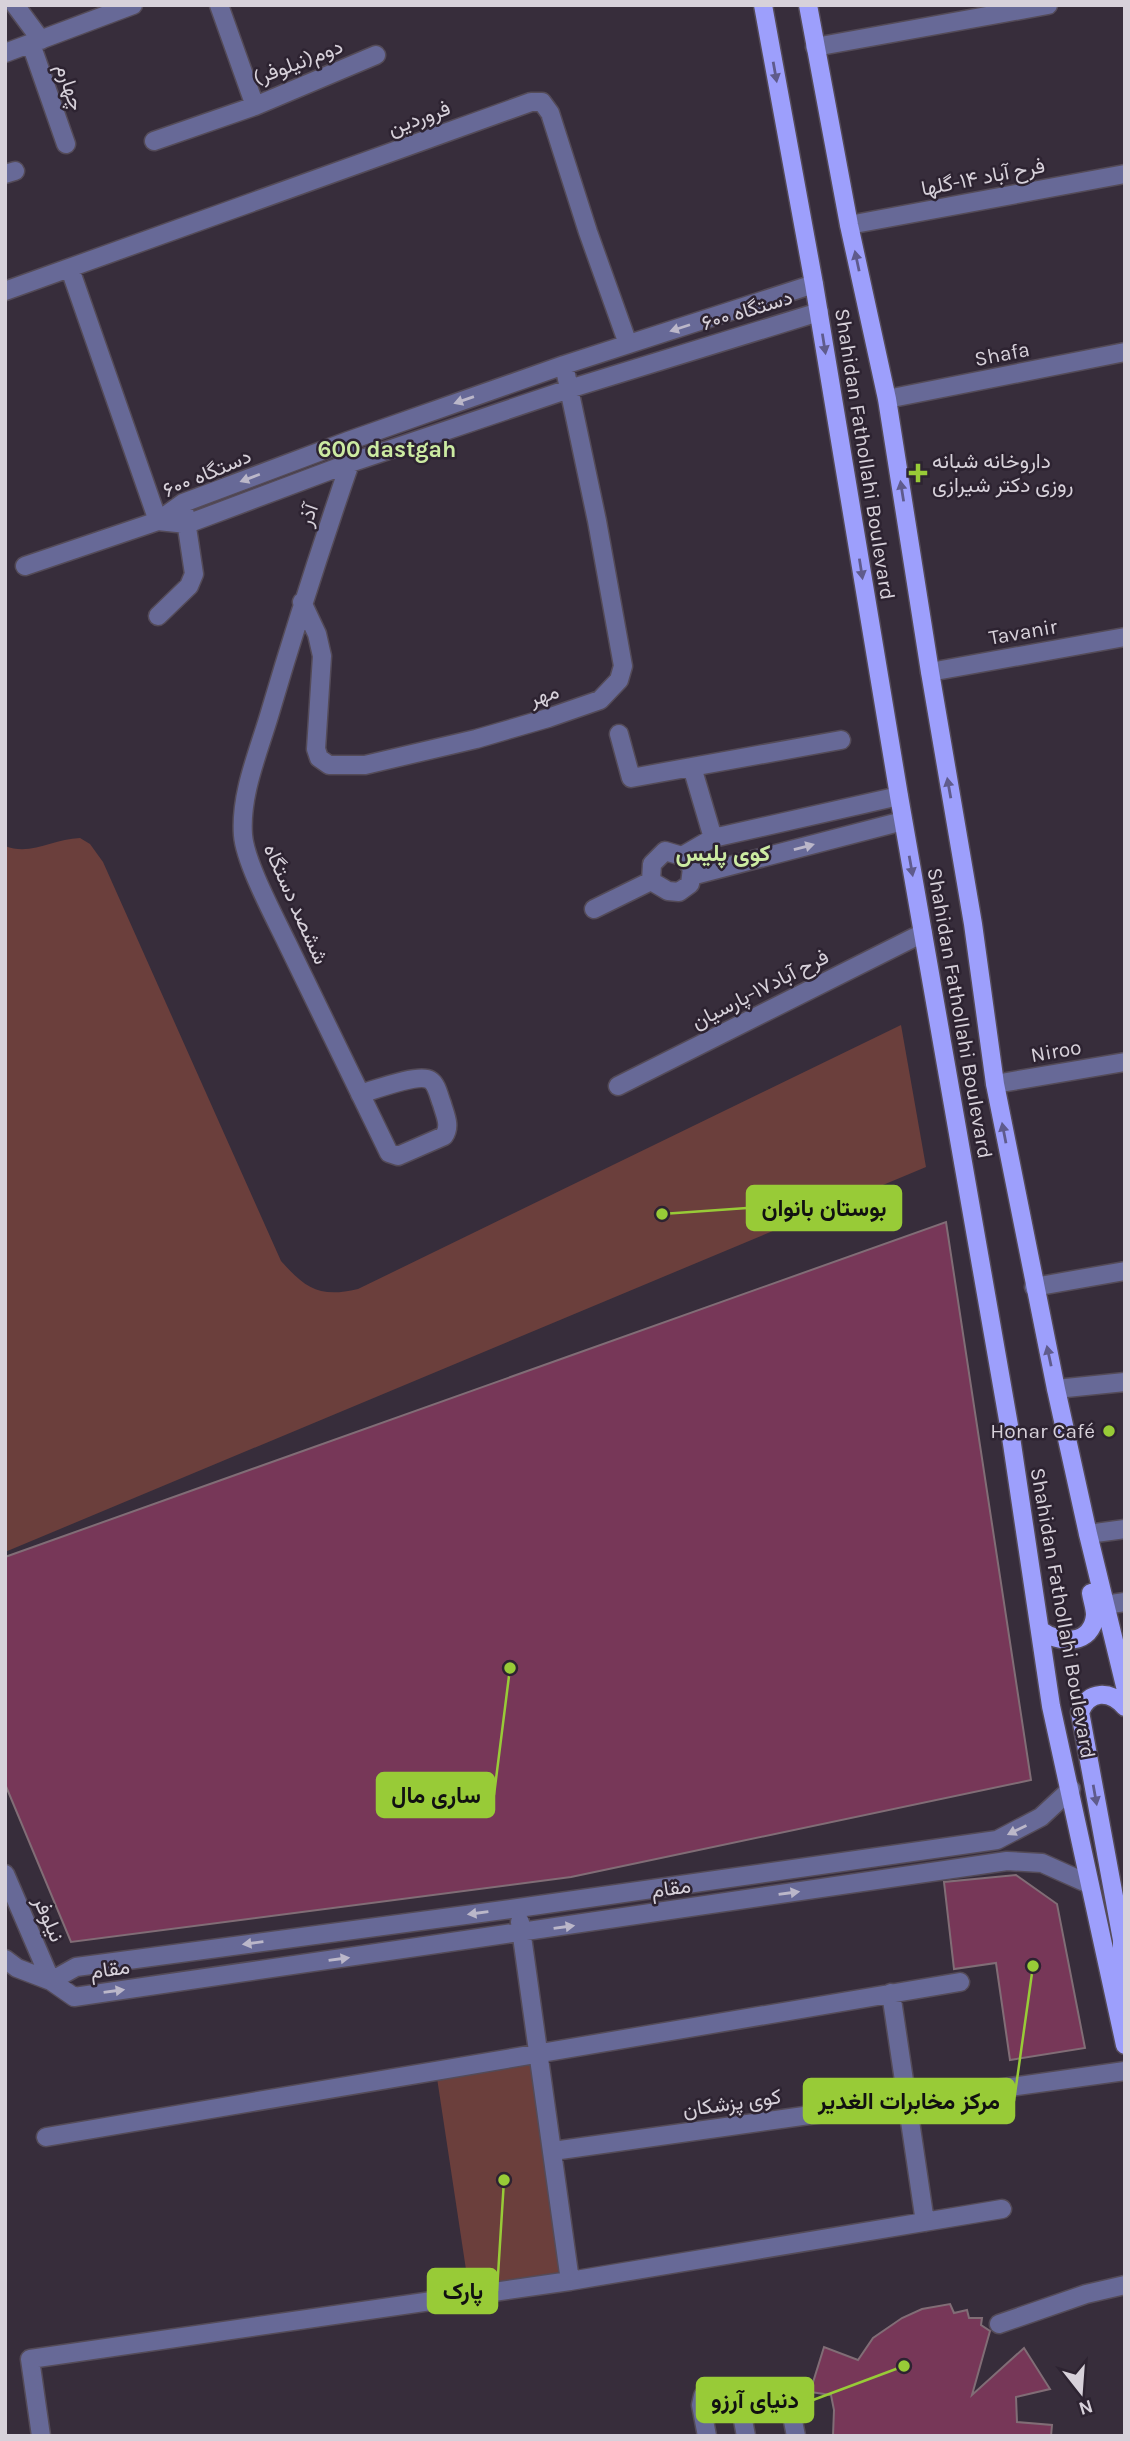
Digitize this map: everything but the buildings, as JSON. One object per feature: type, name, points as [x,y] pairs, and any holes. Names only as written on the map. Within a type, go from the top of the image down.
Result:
[{"type":"main road","name":"Shahidan Fathollahi Boulevard","points":[[763,5],[819,312],[903,821],[1008,1424],[1051,1706],[1122,2025]]},
{"type":"main road","name":"Shahidan Fathollahi Boulevard","points":[[808,5],[849,225],[887,399],[973,924],[995,1084],[1056,1390],[1125,1686]]},
{"type":"main road","points":[[1040,1630],[1055,1640],[1082,1638],[1091,1627],[1095,1614],[1070,1488],[1072,1463]]},
{"type":"main road","points":[[1125,1707],[1108,1695],[1096,1696],[1084,1702],[1080,1712],[1122,1940],[1122,2025],[1125,2045]]},
{"type":"street","name":"چهارم","points":[[15,5],[36,42],[66,145]]},
{"type":"street","points":[[5,54],[133,5]]},
{"type":"street","name":"دوم(نیلوفر)","points":[[219,5],[255,106],[376,55]]},
{"type":"street","points":[[815,47],[1048,5]]},
{"type":"street","name":"فروردین","points":[[70,269],[531,102],[542,102],[550,113],[628,344]]},
{"type":"street","points":[[154,141],[255,106]]},
{"type":"street","name":"فرح آباد ۱۴-گلها","points":[[849,225],[1125,174]]},
{"type":"street","points":[[5,291],[70,269],[158,521],[25,566]]},
{"type":"street","name":"۶۰۰ دستگاه","points":[[158,521],[183,503],[348,442],[564,365],[814,284]]},
{"type":"street","name":"۶۰۰ دستگاه","points":[[158,521],[187,524],[350,463],[569,389],[819,312]]},
{"type":"street","name":"Shafa","points":[[887,399],[1125,352]]},
{"type":"street","name":"مهر","points":[[302,602],[320,644],[322,656],[316,748],[320,758],[329,765],[365,765],[476,739],[600,700],[619,680],[623,666],[597,521],[564,365]]},
{"type":"street","name":"آذر","points":[[302,602],[350,463],[348,442]]},
{"type":"street","points":[[158,616],[189,586],[194,573],[183,503]]},
{"type":"street","name":"ششصد دستگاه","points":[[302,602],[248,787],[243,836],[261,887],[360,1094],[389,1153],[398,1156],[444,1136],[447,1131],[448,1125],[441,1102],[434,1083],[428,1078],[417,1078],[360,1094]]},
{"type":"street","name":"Tavanir","points":[[930,672],[1125,637]]},
{"type":"street","points":[[619,734],[631,778],[841,740]]},
{"type":"street","points":[[692,767],[713,838]]},
{"type":"street","points":[[682,856],[713,838],[899,796]]},
{"type":"street","points":[[691,877],[903,821]]},
{"type":"street","points":[[665,851],[682,856],[692,868],[690,884],[679,892],[668,891],[651,881],[652,864],[665,851]]},
{"type":"street","points":[[594,909],[651,881]]},
{"type":"street","name":"فرح آباد۱۷-پارسیان","points":[[618,1086],[923,933]]},
{"type":"street","name":"Niroo","points":[[995,1084],[1125,1062]]},
{"type":"street","points":[[1034,1287],[1125,1271]]},
{"type":"street","points":[[1056,1390],[1125,1382]]},
{"type":"street","points":[[1088,1534],[1125,1529]]},
{"type":"street","points":[[1104,1605],[1125,1602]]},
{"type":"street","name":"مقام","points":[[1071,1789],[1041,1817],[997,1840],[76,1967],[51,1981],[74,1997],[1007,1861],[1042,1863],[1089,1884]]},
{"type":"street","name":"نیلوفر","points":[[5,1874],[51,1981]]},
{"type":"street","points":[[518,1908],[570,2281]]},
{"type":"street","points":[[5,1959],[17,1968],[51,1981]]},
{"type":"street","points":[[46,2137],[960,1982]]},
{"type":"street","points":[[891,1993],[925,2222]]},
{"type":"street","name":"کوی پزشکان","points":[[553,2151],[1125,2071]]},
{"type":"street","points":[[41,2436],[30,2359],[570,2281],[1002,2209]]},
{"type":"street","points":[[999,2324],[1086,2294],[1125,2285]]},
{"type":"street","points":[[708,2436],[701,2405],[703,2396],[728,2389],[738,2394],[746,2436]]},
{"type":"street","points":[[788,2396],[796,2436]]},
{"type":"shaded area","points":[[80,838],[90,844],[103,862],[281,1261],[306,1285],[315,1289],[345,1292],[358,1289],[901,1025],[926,1167],[5,1552],[5,846],[24,849]]},
{"type":"shaded area","points":[[540,2061],[570,2281],[470,2296],[437,2078]]},
{"type":"place","name":"داروخانه شبانه روزی دکتر شیرازی","points":[[918,473]]},
{"type":"place","name":"بوستان بانوان","points":[[662,1214]]},
{"type":"place","name":"Honar Café","points":[[1109,1431]]},
{"type":"place","name":"ساری مال","points":[[510,1668]]},
{"type":"place","name":"مرکز مخابرات الغدیر","points":[[1033,1966]]},
{"type":"place","name":"پارک","points":[[504,2180]]},
{"type":"place","name":"دنیای آرزو","points":[[904,2366]]},
{"type":"district","name":"600 dastgah","points":[[387,449]]},
{"type":"district","name":"کوی پلیس","points":[[723,853]]}]
